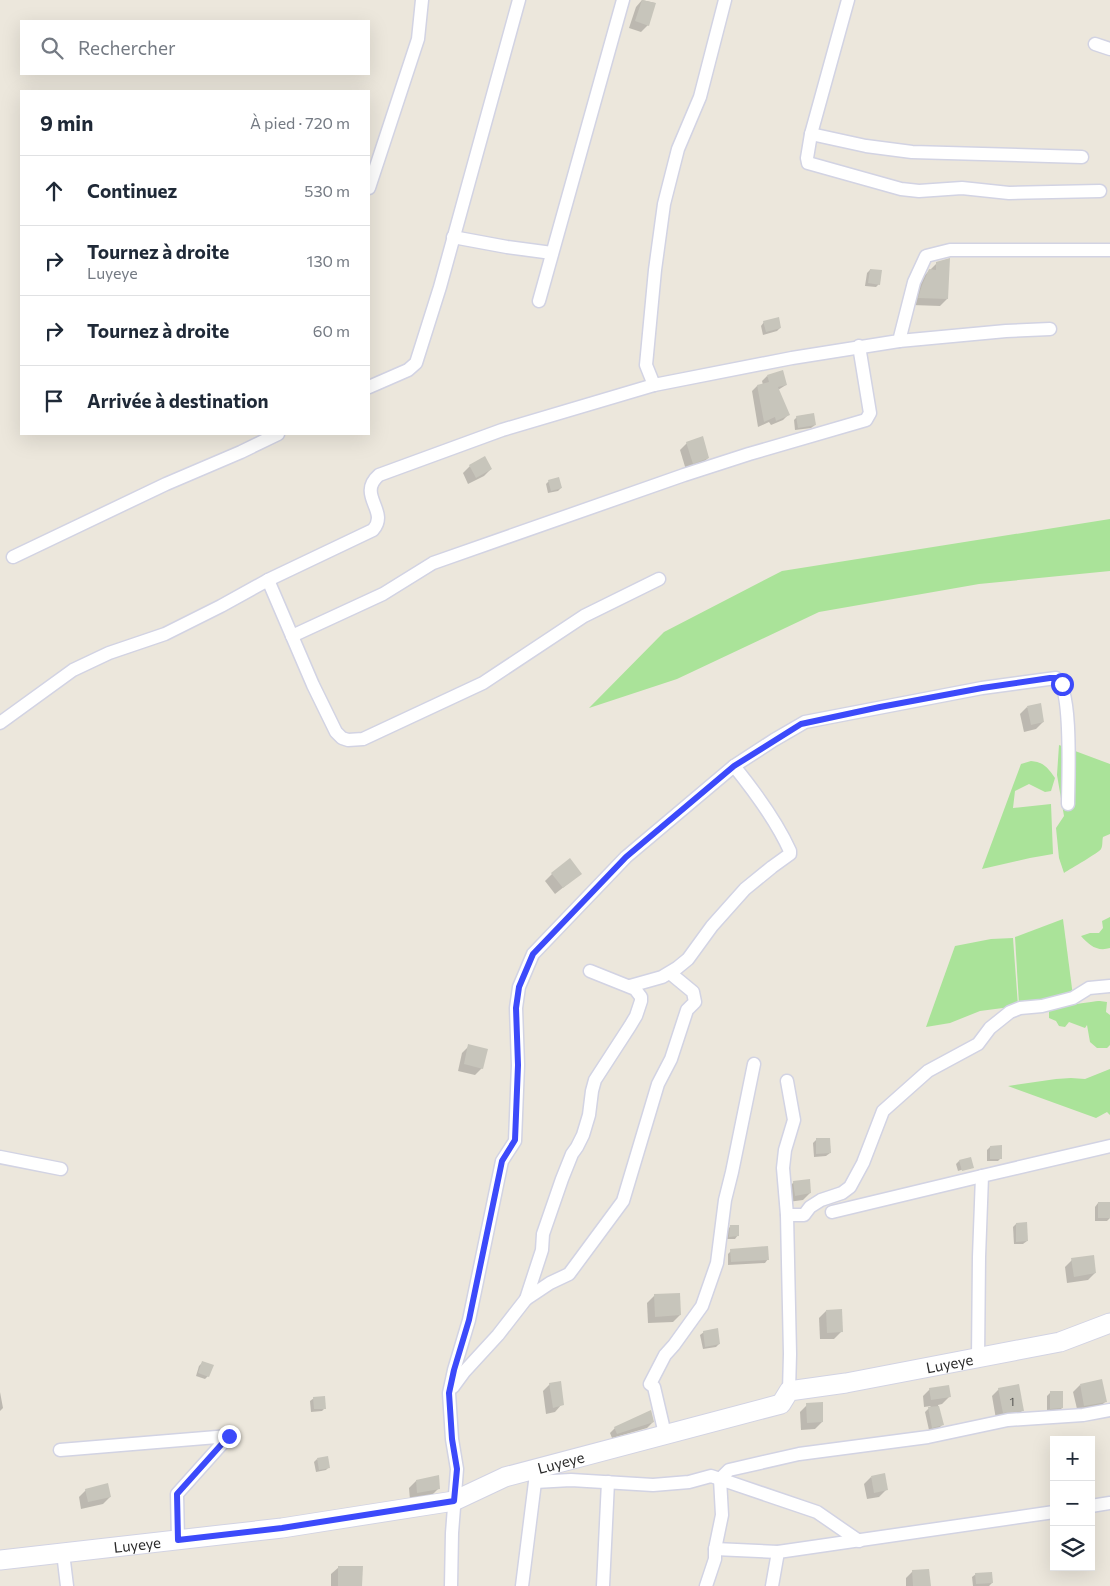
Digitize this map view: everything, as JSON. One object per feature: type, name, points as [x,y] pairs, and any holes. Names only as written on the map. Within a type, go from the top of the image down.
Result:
[{"type":"street","points":[[370,185],[418,39],[422,0]]},
{"type":"street","points":[[370,387],[408,370],[416,363],[440,287],[519,0]]},
{"type":"street","points":[[539,301],[623,0]]},
{"type":"street","points":[[654,385],[646,365],[655,270],[664,204],[678,149],[700,97],[725,0]]},
{"type":"street","points":[[848,0],[811,134],[807,158],[808,163],[901,189],[918,191],[962,188],[1009,193],[1100,191]]},
{"type":"street","points":[[1095,44],[1110,48]]},
{"type":"street","points":[[811,134],[866,146],[912,152],[1082,157]]},
{"type":"street","points":[[453,237],[552,254]]},
{"type":"street","points":[[899,341],[914,282],[926,256],[950,250],[1110,250]]},
{"type":"street","points":[[0,723],[73,670],[109,653],[165,634],[268,580],[373,530],[378,525],[378,518],[370,488],[372,481],[379,475],[502,430],[654,385],[859,346],[1006,331],[1050,330]]},
{"type":"street","points":[[292,636],[383,594],[433,563],[693,472],[866,420],[870,413],[859,346]]},
{"type":"street","points":[[13,557],[166,484],[276,435]]},
{"type":"street","points":[[268,580],[313,685],[336,732],[342,738],[356,740],[363,739],[483,683],[584,616],[660,579]]},
{"type":"street","points":[[451,1586],[457,1469],[452,1439],[449,1393],[469,1320],[502,1161],[515,1140],[518,1065],[516,1008],[519,987],[531,957],[626,857],[734,766],[805,722],[982,688],[1056,678],[1062,684],[1069,732],[1068,804]]},
{"type":"street","points":[[630,986],[670,972],[688,959],[712,926],[746,889],[790,854],[782,834],[751,787],[734,766]]},
{"type":"street","points":[[526,1299],[542,1250],[543,1234],[562,1179],[583,1135],[589,1115],[595,1080],[633,1021],[641,1001],[638,990],[590,971]]},
{"type":"street","points":[[449,1393],[456,1381],[498,1335],[526,1299],[550,1283],[569,1274],[623,1201],[658,1084],[672,1059],[687,1010],[695,1002],[693,992],[670,972]]},
{"type":"street","points":[[787,1215],[804,1215],[810,1207],[821,1200],[842,1193],[850,1188],[863,1164],[885,1108],[928,1071],[978,1044],[990,1028],[1010,1012],[1020,1008],[1042,1006],[1073,998],[1090,988],[1110,986]]},
{"type":"street","points":[[665,1434],[654,1387],[650,1384],[669,1350],[674,1346],[702,1306],[717,1263],[725,1200],[754,1064]]},
{"type":"street","points":[[788,1081],[794,1120],[785,1150],[783,1168],[787,1215],[789,1392]]},
{"type":"street","points":[[832,1212],[1110,1146]]},
{"type":"street","points":[[0,1156],[61,1169]]},
{"type":"street","points":[[978,1359],[982,1176]]},
{"type":"street","name":"Luyeye","points":[[0,1560],[282,1528],[454,1501],[505,1478],[536,1475],[665,1434],[723,1421],[781,1404],[789,1392],[978,1359],[1060,1342],[1110,1323]]},
{"type":"street","points":[[720,1479],[730,1470],[800,1454],[928,1437],[1008,1420],[1083,1416],[1110,1410]]},
{"type":"street","points":[[60,1450],[229,1436],[177,1494],[178,1540]]},
{"type":"street","points":[[522,1586],[536,1475],[571,1480],[653,1485],[689,1482],[711,1476],[817,1512],[859,1540]]},
{"type":"street","points":[[706,1586],[715,1559],[714,1549],[722,1514],[720,1479]]},
{"type":"street","points":[[603,1586],[608,1482]]},
{"type":"street","points":[[1095,1505],[1110,1503]]},
{"type":"street","points":[[714,1549],[778,1552],[1050,1513]]},
{"type":"street","points":[[772,1586],[778,1552]]},
{"type":"street","points":[[63,1553],[67,1586]]},
{"type":"green space","points":[[1110,519],[1110,571],[979,584],[819,612],[677,679],[589,708],[664,632],[782,571]]},
{"type":"green space","points":[[1059,745],[1110,764],[1110,834],[1103,837],[1102,846],[1099,851],[1064,873],[1059,858],[1056,828],[1064,816],[1057,775]]},
{"type":"green space","points":[[1031,761],[1045,766],[1055,778],[1051,791],[1045,792],[1029,784],[1015,791],[1013,808],[1051,804],[1053,854],[982,869],[1021,764]]},
{"type":"green space","points":[[1110,917],[1110,948],[1101,949],[1094,947],[1081,936],[1099,933],[1103,928],[1102,921]]},
{"type":"green space","points":[[1063,919],[1073,996],[1019,1004],[1015,937]]},
{"type":"green space","points":[[1013,938],[1018,1006],[980,1011],[950,1023],[926,1027],[955,946],[991,939]]},
{"type":"green space","points":[[1100,1001],[1107,1002],[1106,1012],[1110,1015],[1110,1045],[1107,1048],[1097,1048],[1090,1042],[1087,1025],[1085,1028],[1069,1022],[1065,1027],[1059,1026],[1056,1021],[1049,1018],[1049,1011],[1052,1010]]},
{"type":"green space","points":[[1110,1069],[1110,1115],[1107,1112],[1096,1118],[1008,1086],[1056,1079],[1085,1079]]},
{"type":"building","points":[[642,0],[656,3],[649,26],[635,21]]},
{"type":"building","points":[[950,258],[948,299],[918,298],[929,269],[936,270],[936,262]]},
{"type":"building","points":[[870,269],[882,270],[880,285],[868,283]]},
{"type":"building","points":[[779,317],[781,328],[766,332],[763,321]]},
{"type":"building","points":[[783,370],[787,385],[778,387],[790,415],[776,421],[775,417],[764,422],[757,385],[769,382],[767,375]]},
{"type":"building","points":[[814,413],[816,425],[798,428],[796,416]]},
{"type":"building","points":[[703,436],[709,458],[693,464],[686,442]]},
{"type":"building","points":[[485,456],[492,469],[476,478],[469,465]]},
{"type":"building","points":[[559,477],[562,488],[551,491],[548,480]]},
{"type":"building","points":[[1041,703],[1044,722],[1031,725],[1027,706]]},
{"type":"building","points":[[570,858],[582,874],[563,888],[551,873]]},
{"type":"building","points":[[468,1044],[488,1049],[483,1069],[464,1064]]},
{"type":"building","points":[[816,1138],[830,1138],[831,1153],[816,1154]]},
{"type":"building","points":[[1002,1145],[1002,1159],[990,1159],[990,1146]]},
{"type":"building","points":[[971,1157],[974,1168],[962,1171],[959,1160]]},
{"type":"building","points":[[810,1179],[811,1193],[795,1196],[793,1181]]},
{"type":"building","points":[[1098,1202],[1110,1202],[1110,1218],[1098,1218]]},
{"type":"building","points":[[1027,1222],[1028,1241],[1016,1242],[1016,1223]]},
{"type":"building","points":[[730,1225],[739,1225],[739,1236],[729,1237]]},
{"type":"building","points":[[768,1246],[769,1260],[731,1262],[730,1249]]},
{"type":"building","points":[[1094,1255],[1096,1273],[1074,1277],[1071,1258]]},
{"type":"building","points":[[680,1293],[681,1315],[655,1317],[654,1294]]},
{"type":"building","points":[[842,1309],[843,1332],[827,1333],[826,1310]]},
{"type":"building","points":[[718,1328],[720,1344],[705,1347],[703,1331]]},
{"type":"building","points":[[202,1361],[214,1365],[209,1377],[198,1373]]},
{"type":"building","points":[[1102,1379],[1107,1402],[1084,1406],[1080,1384]]},
{"type":"building","points":[[561,1381],[564,1405],[553,1408],[549,1383]]},
{"type":"building","points":[[1019,1384],[1024,1411],[1003,1413],[998,1388]]},
{"type":"building","points":[[949,1385],[951,1397],[931,1400],[929,1388]]},
{"type":"building","points":[[1050,1391],[1063,1391],[1063,1408],[1050,1409]]},
{"type":"building","points":[[325,1396],[326,1409],[314,1409],[313,1397]]},
{"type":"building","points":[[823,1402],[823,1422],[807,1423],[806,1403]]},
{"type":"building","points":[[939,1406],[944,1425],[932,1428],[928,1407]]},
{"type":"building","points":[[651,1410],[654,1422],[617,1434],[614,1427]]},
{"type":"building","points":[[328,1456],[330,1468],[319,1470],[317,1458]]},
{"type":"building","points":[[885,1473],[888,1490],[874,1493],[871,1476]]},
{"type":"building","points":[[439,1475],[440,1489],[417,1493],[416,1480]]},
{"type":"building","points":[[108,1483],[111,1497],[88,1502],[85,1489]]},
{"type":"building","points":[[338,1566],[363,1566],[362,1586],[338,1586]]},
{"type":"building","points":[[929,1569],[931,1586],[913,1586],[912,1570]]},
{"type":"building","points":[[992,1572],[993,1583],[976,1584],[975,1573]]},
{"type":"route","points":[[229,1436],[177,1494],[178,1540],[282,1528],[454,1501],[457,1469],[452,1439],[449,1393],[479,1278],[502,1161],[515,1140],[518,1065],[517,995],[533,954],[626,857],[651,835],[734,766],[801,724],[982,688],[1050,678],[1060,680],[1062,684]]}]
